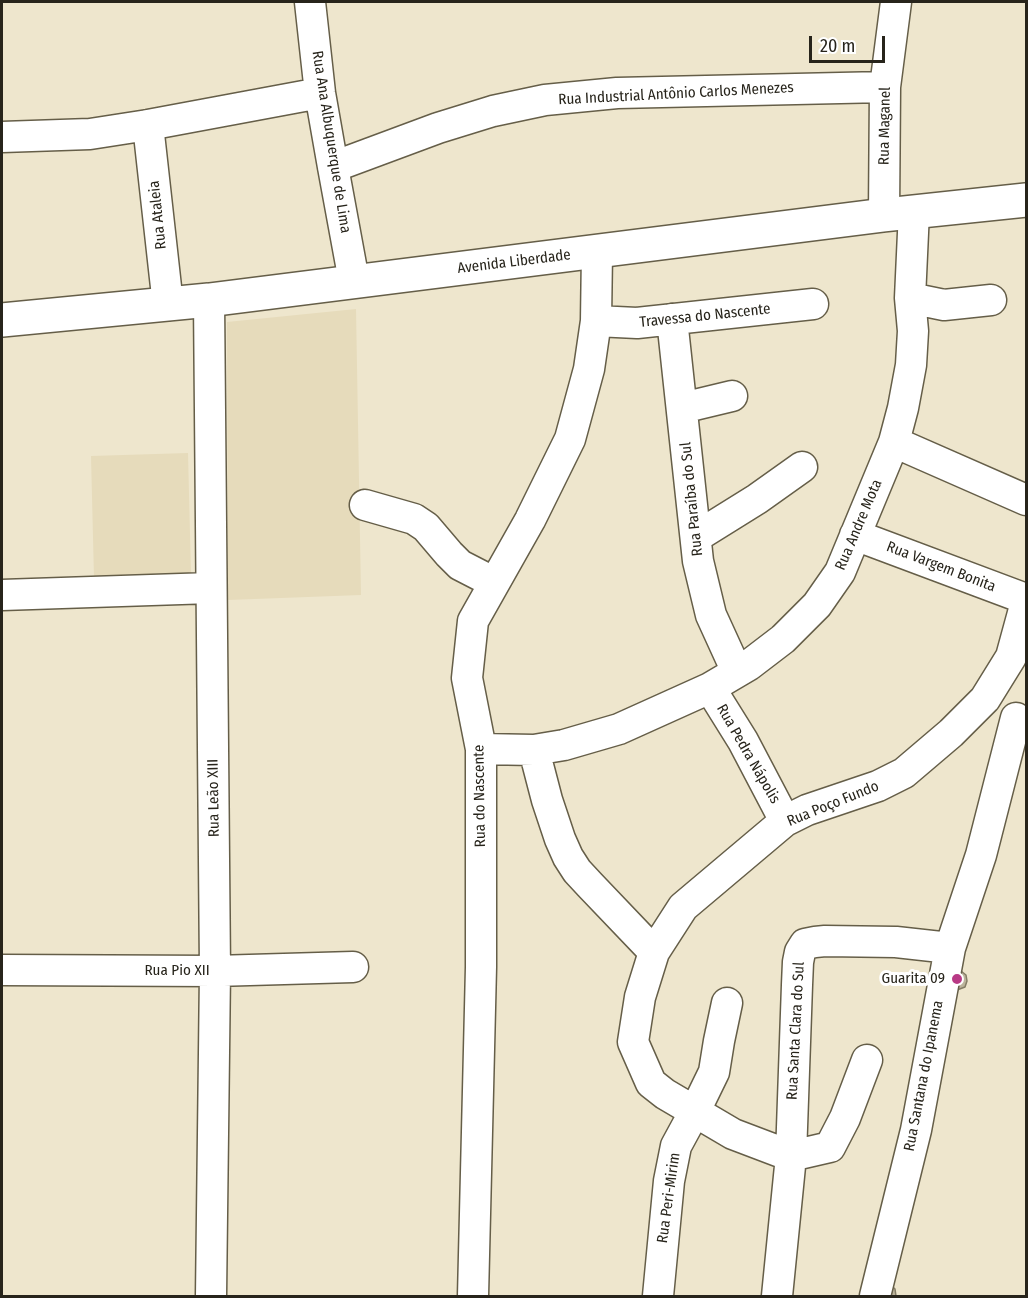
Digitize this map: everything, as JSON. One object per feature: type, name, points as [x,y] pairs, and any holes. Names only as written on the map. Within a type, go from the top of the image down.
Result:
[{"type":"main road","name":"Avenida Liberdade","points":[[2,320],[168,305],[899,213],[1026,200]]},
{"type":"street","name":"Rua Ana Albuquerque de Lima","points":[[310,2],[321,93],[354,281]]},
{"type":"street","name":"Rua Maganel","points":[[896,2],[885,87],[899,213]]},
{"type":"street","name":"Rua Industrial Antônio Carlos Menezes","points":[[333,167],[449,124],[545,100],[616,93],[885,87]]},
{"type":"street","points":[[2,137],[90,134],[321,93]]},
{"type":"street","name":"Rua Ataleia","points":[[148,125],[168,305]]},
{"type":"street","name":"Rua Andre Mota","points":[[481,749],[534,750],[564,745],[618,729],[710,688],[749,665],[783,639],[817,605],[840,572],[894,442],[903,408],[911,365],[912,331],[899,213]]},
{"type":"street","name":"Rua do Nascente","points":[[473,1296],[481,967],[481,749],[467,678],[473,621],[530,520],[570,439],[589,369],[596,321],[597,252]]},
{"type":"street","points":[[910,298],[944,305],[991,300]]},
{"type":"street","name":"Rua Leão XIII","points":[[209,300],[215,971],[211,1296]]},
{"type":"street","name":"Travessa do Nascente","points":[[596,321],[637,323],[813,304]]},
{"type":"street","name":"Rua Paraíba do Sul","points":[[672,320],[698,561],[711,615],[737,672]]},
{"type":"street","points":[[682,408],[732,396]]},
{"type":"street","points":[[894,442],[1026,500]]},
{"type":"street","points":[[696,537],[757,499],[802,467]]},
{"type":"street","points":[[365,505],[414,519],[426,527],[460,565],[494,582]]},
{"type":"street","name":"Rua Vargem Bonita","points":[[855,535],[1026,601]]},
{"type":"street","points":[[2,595],[211,588]]},
{"type":"street","name":"Rua Poço Fundo","points":[[790,1156],[733,1134],[665,1094],[651,1083],[633,1042],[640,997],[654,951],[682,907],[785,821],[807,810],[878,786],[904,773],[951,733],[985,699],[1011,657],[1026,601]]},
{"type":"street","name":"Rua Pedra Nápolis","points":[[710,688],[743,741],[785,821]]},
{"type":"street","name":"Rua Santana do Ipanema","points":[[875,1296],[916,1130],[939,997],[950,948],[981,855],[1016,718]]},
{"type":"street","points":[[534,750],[547,800],[568,857],[577,871],[654,951]]},
{"type":"street","name":"Rua Santa Clara do Sul","points":[[790,1156],[798,963],[800,952],[805,944],[825,941],[896,942],[950,948]]},
{"type":"street","name":"Rua Pio XII","points":[[2,970],[215,971],[353,967]]},
{"type":"street","name":"Rua Peri-Mirim","points":[[658,1296],[669,1181],[676,1146],[714,1072],[728,1003]]},
{"type":"street","points":[[777,1296],[790,1156],[830,1147],[845,1118],[867,1060]]},
{"type":"shaded area","points":[[356,309],[361,595],[228,600],[227,322]]},
{"type":"shaded area","points":[[188,453],[191,575],[94,578],[91,456]]},
{"type":"building","points":[[961,971],[966,975],[967,981],[965,987],[957,990]]},
{"type":"building","points":[[893,1287],[896,1296],[879,1296]]},
{"type":"place","name":"Guarita 09","points":[[957,979]]}]
